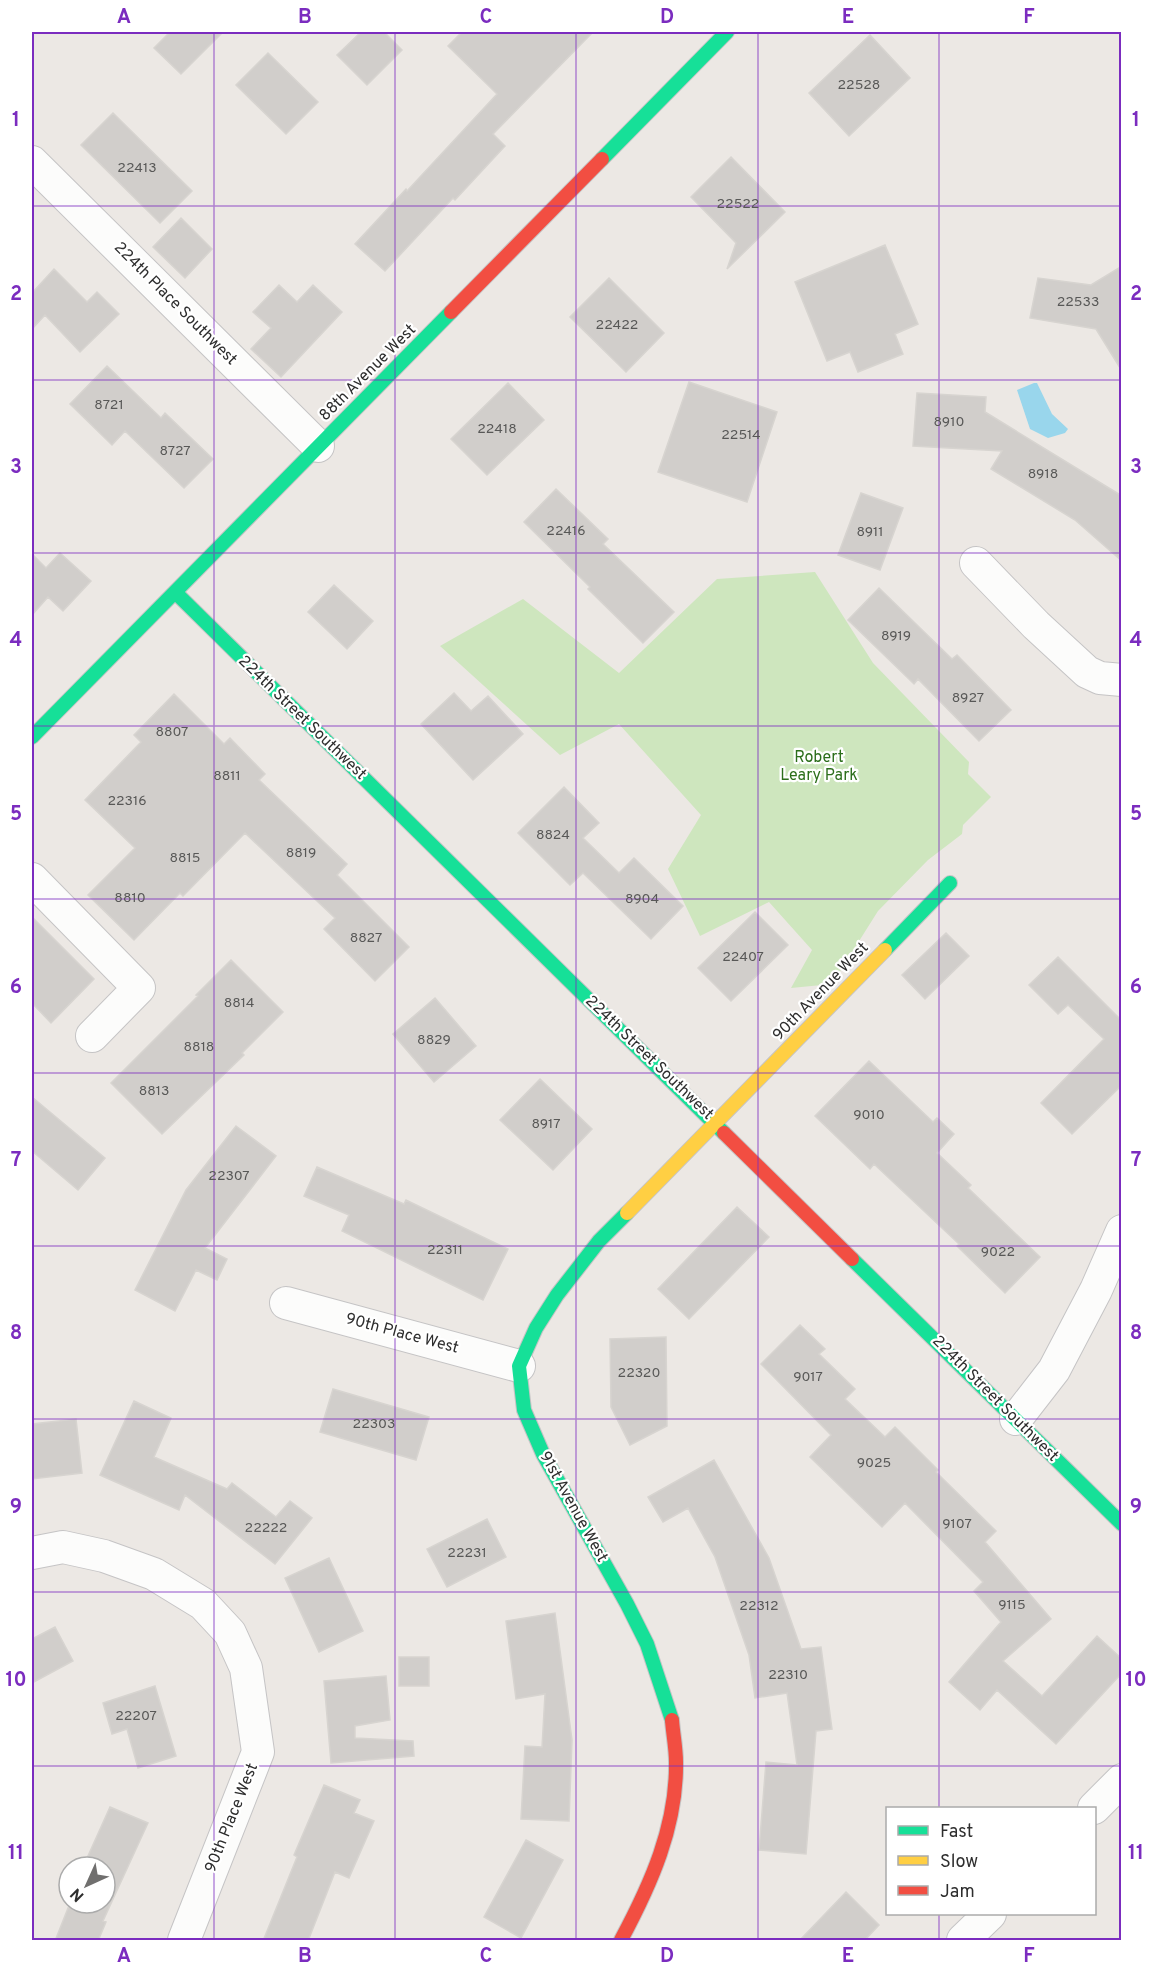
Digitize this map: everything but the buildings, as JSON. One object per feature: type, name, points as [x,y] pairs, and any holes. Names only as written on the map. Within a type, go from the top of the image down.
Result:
[{"type":"street","name":"88th Avenue West","points":[[34,731],[176,593],[727,32]]},
{"type":"street","name":"224th Place Southwest","points":[[32,162],[318,446]]},
{"type":"street","points":[[976,563],[1036,625],[1087,672],[1100,678],[1122,680]]},
{"type":"street","name":"224th Street Southwest","points":[[176,593],[1122,1524]]},
{"type":"street","points":[[32,879],[139,988],[92,1036]]},
{"type":"street","name":"90th Avenue West","points":[[715,1124],[950,883]]},
{"type":"street","points":[[519,1366],[536,1328],[557,1295],[599,1241],[715,1124]]},
{"type":"street","points":[[1016,1419],[1054,1370],[1096,1290],[1122,1231]]},
{"type":"street","name":"90th Place West","points":[[286,1303],[519,1366]]},
{"type":"street","name":"91st Avenue West","points":[[519,1366],[524,1410],[543,1454],[647,1644],[672,1720],[676,1762],[673,1804],[664,1847],[644,1897],[621,1941]]},
{"type":"street","name":"90th Place West","points":[[32,1553],[63,1547],[104,1556],[154,1574],[203,1604],[230,1633],[246,1668],[258,1752],[184,1941]]},
{"type":"street","points":[[1096,1807],[1122,1780]]},
{"type":"street","points":[[963,1941],[989,1915]]},
{"type":"green space","name":"Robert Leary Park","points":[[815,572],[873,663],[969,762],[968,774],[991,797],[963,825],[962,834],[928,860],[878,911],[832,984],[791,988],[812,950],[769,902],[700,936],[668,869],[701,815],[619,724],[560,755],[440,646],[523,599],[619,673],[717,579]]},
{"type":"water","points":[[1037,383],[1052,414],[1068,429],[1065,433],[1048,438],[1030,429],[1017,390]]},
{"type":"traffic: fast","points":[[602,159],[727,32]]},
{"type":"traffic: fast","points":[[32,737],[451,312]]},
{"type":"traffic: fast","points":[[176,593],[724,1133]]},
{"type":"traffic: fast","points":[[885,950],[950,883]]},
{"type":"traffic: fast","points":[[627,1213],[599,1241],[557,1295],[536,1328],[519,1366],[524,1410],[543,1454],[647,1644],[672,1720]]},
{"type":"traffic: fast","points":[[852,1259],[1122,1524]]},
{"type":"traffic: slow","points":[[627,1213],[885,950]]},
{"type":"traffic: jam","points":[[451,312],[602,159]]},
{"type":"traffic: jam","points":[[724,1133],[852,1259]]},
{"type":"traffic: jam","points":[[621,1940],[652,1876],[667,1832],[675,1786],[676,1757],[672,1720]]}]
